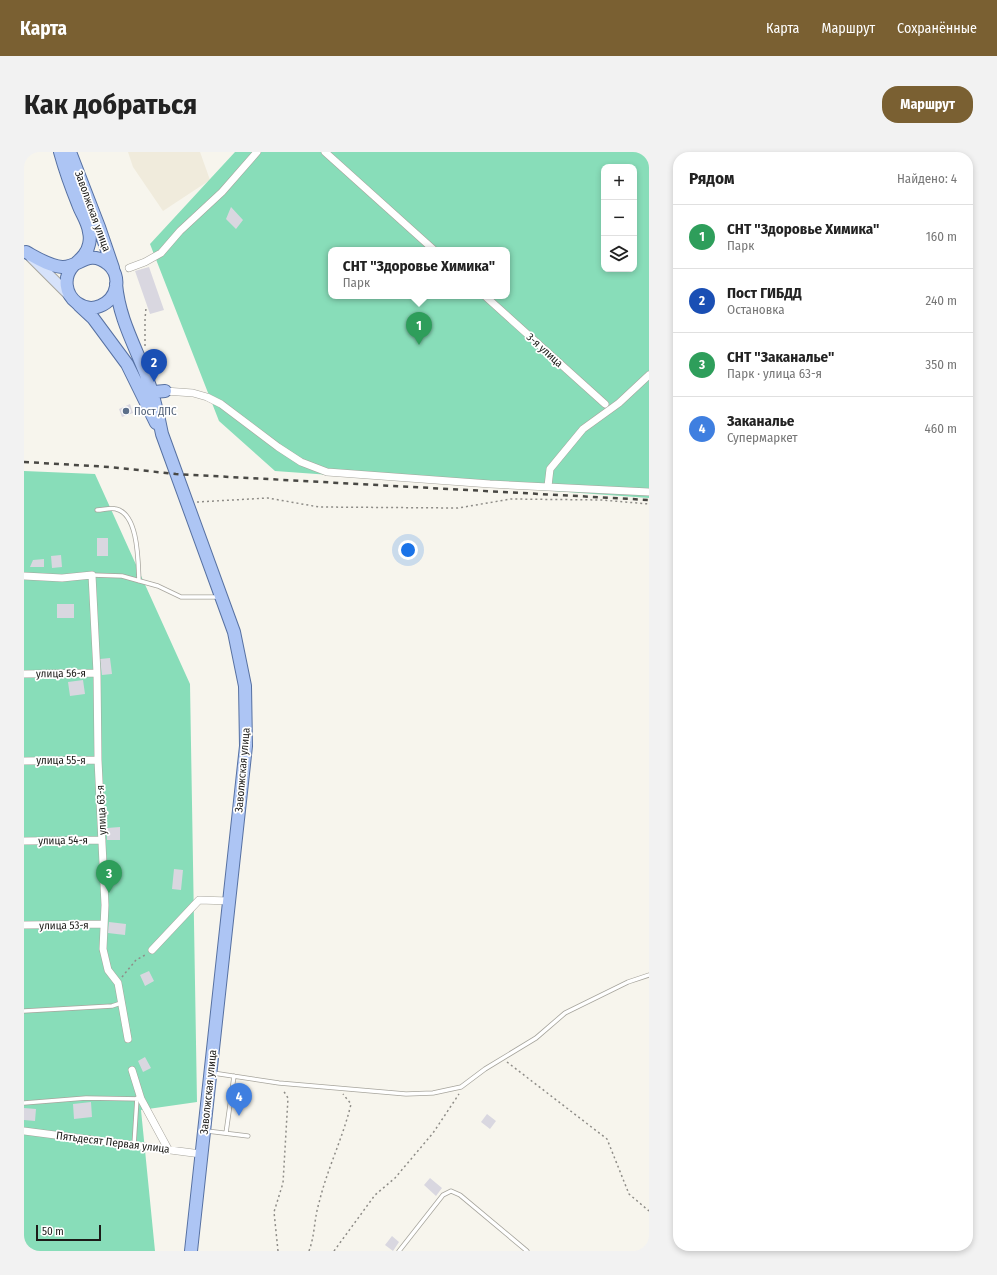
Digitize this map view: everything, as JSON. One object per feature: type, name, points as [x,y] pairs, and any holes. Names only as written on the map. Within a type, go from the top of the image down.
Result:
[{"type":"main road","points":[[60,152],[67,178],[90,232],[87,250],[78,262],[72,266],[67,280],[69,294],[93,318],[114,345],[147,393]]},
{"type":"main road","name":"Заволжская улица","points":[[70,152],[100,227],[114,271]]},
{"type":"main road","points":[[25,252],[46,262],[63,267],[91,258],[98,259],[104,261],[114,271],[118,304],[147,393]]},
{"type":"main road","points":[[76,302],[86,307],[101,306],[112,297],[116,284]]},
{"type":"main road","points":[[147,393],[165,391]]},
{"type":"main road","name":"Заволжская улица","points":[[147,393],[185,502],[234,632],[245,686],[246,746],[191,1251]]},
{"type":"street","points":[[129,268],[145,262],[161,253],[180,231],[222,192],[257,152]]},
{"type":"street","points":[[325,152],[431,247]]},
{"type":"street","points":[[25,252],[76,302]]},
{"type":"street","name":"3-я улица","points":[[488,299],[605,404]]},
{"type":"street","points":[[548,486],[550,469],[583,430],[618,403],[649,375]]},
{"type":"street","points":[[165,391],[193,393],[207,397],[221,404],[278,447],[301,462],[327,472],[649,492]]},
{"type":"street","points":[[24,576],[62,578],[92,575]]},
{"type":"street","name":"улица 63-я","points":[[92,575],[97,673],[98,760],[102,840],[104,924],[103,949],[108,970],[117,982],[128,1039]]},
{"type":"street","name":"улица 56-я","points":[[24,674],[97,673]]},
{"type":"street","name":"улица 55-я","points":[[24,761],[98,760]]},
{"type":"street","name":"улица 54-я","points":[[24,841],[102,840]]},
{"type":"street","points":[[152,950],[199,900],[229,901]]},
{"type":"street","name":"улица 53-я","points":[[24,926],[104,924]]},
{"type":"street","points":[[132,1070],[139,1099],[168,1149]]},
{"type":"street","name":"Пятьдесят Первая улица","points":[[24,1131],[201,1154]]},
{"type":"lane","points":[[97,510],[116,509],[127,515],[136,539],[139,581]]},
{"type":"lane","points":[[92,575],[122,576],[158,586],[181,597],[221,597]]},
{"type":"lane","points":[[210,1072],[279,1083],[406,1094],[433,1093],[462,1087],[485,1069],[536,1038],[565,1013],[628,982],[649,975]]},
{"type":"lane","points":[[24,1011],[112,1006],[122,1003]]},
{"type":"lane","points":[[226,1133],[234,1076]]},
{"type":"lane","points":[[24,1103],[86,1098],[139,1099],[134,1145]]},
{"type":"lane","points":[[204,1131],[248,1136]]},
{"type":"lane","points":[[399,1251],[443,1195],[451,1191],[460,1195],[527,1251]]},
{"type":"path","points":[[145,349],[144,319],[146,308]]},
{"type":"path","points":[[185,502],[268,498],[319,507],[458,508],[511,499],[602,500],[649,504]]},
{"type":"path","points":[[117,982],[136,960],[152,950]]},
{"type":"path","points":[[502,1059],[606,1139],[629,1194],[649,1211]]},
{"type":"path","points":[[278,1251],[274,1212],[283,1183],[288,1098],[279,1083]]},
{"type":"path","points":[[334,1251],[375,1195],[395,1178],[433,1133],[462,1091],[462,1087]]},
{"type":"path","points":[[309,1251],[314,1237],[318,1204],[346,1126],[351,1104],[339,1088]]},
{"type":"shaded area","points":[[128,152],[200,152],[210,180],[163,211],[133,167]]},
{"type":"green space","points":[[235,152],[649,152],[649,498],[275,471],[219,421],[150,244]]},
{"type":"green space","points":[[24,471],[95,474],[190,684],[197,1102],[141,1110],[155,1251],[24,1251]]},
{"type":"building","points":[[231,207],[243,220],[236,229],[226,219]]},
{"type":"building","points":[[149,267],[164,310],[150,314],[135,271]]},
{"type":"building","name":"Пост ДПС","points":[[130,404],[133,413],[122,417],[119,409]]},
{"type":"building","points":[[97,538],[108,538],[108,556],[97,556]]},
{"type":"building","points":[[61,555],[62,567],[52,568],[51,556]]},
{"type":"building","points":[[44,559],[44,567],[30,567],[33,560]]},
{"type":"building","points":[[57,604],[74,604],[74,618],[57,618]]},
{"type":"building","points":[[110,658],[112,674],[102,675],[100,659]]},
{"type":"building","points":[[83,680],[85,694],[70,696],[68,682]]},
{"type":"building","points":[[120,827],[120,840],[107,840],[107,828]]},
{"type":"building","points":[[174,869],[183,870],[181,890],[172,889]]},
{"type":"building","points":[[109,922],[126,924],[125,935],[108,933]]},
{"type":"building","points":[[149,971],[154,981],[145,986],[140,975]]},
{"type":"building","points":[[145,1057],[151,1068],[143,1072],[138,1061]]},
{"type":"building","points":[[91,1102],[92,1117],[74,1119],[73,1104]]},
{"type":"building","points":[[24,1108],[36,1109],[35,1121],[24,1120]]},
{"type":"building","points":[[487,1114],[496,1121],[490,1129],[481,1122]]},
{"type":"building","points":[[430,1178],[442,1188],[436,1196],[424,1185]]},
{"type":"building","points":[[392,1236],[399,1242],[393,1251],[385,1245]]},
{"type":"railway","points":[[24,462],[110,467],[176,474],[649,500]]},
{"type":"place","name":"СНТ \"Здоровье Химика\"","points":[[419,345]]},
{"type":"place","name":"Пост ГИБДД","points":[[154,382]]},
{"type":"place","name":"Пост ДПС","points":[[126,411]]},
{"type":"place","name":"СНТ \"Заканалье\"","points":[[109,893]]},
{"type":"place","name":"Заканалье","points":[[239,1116]]}]
